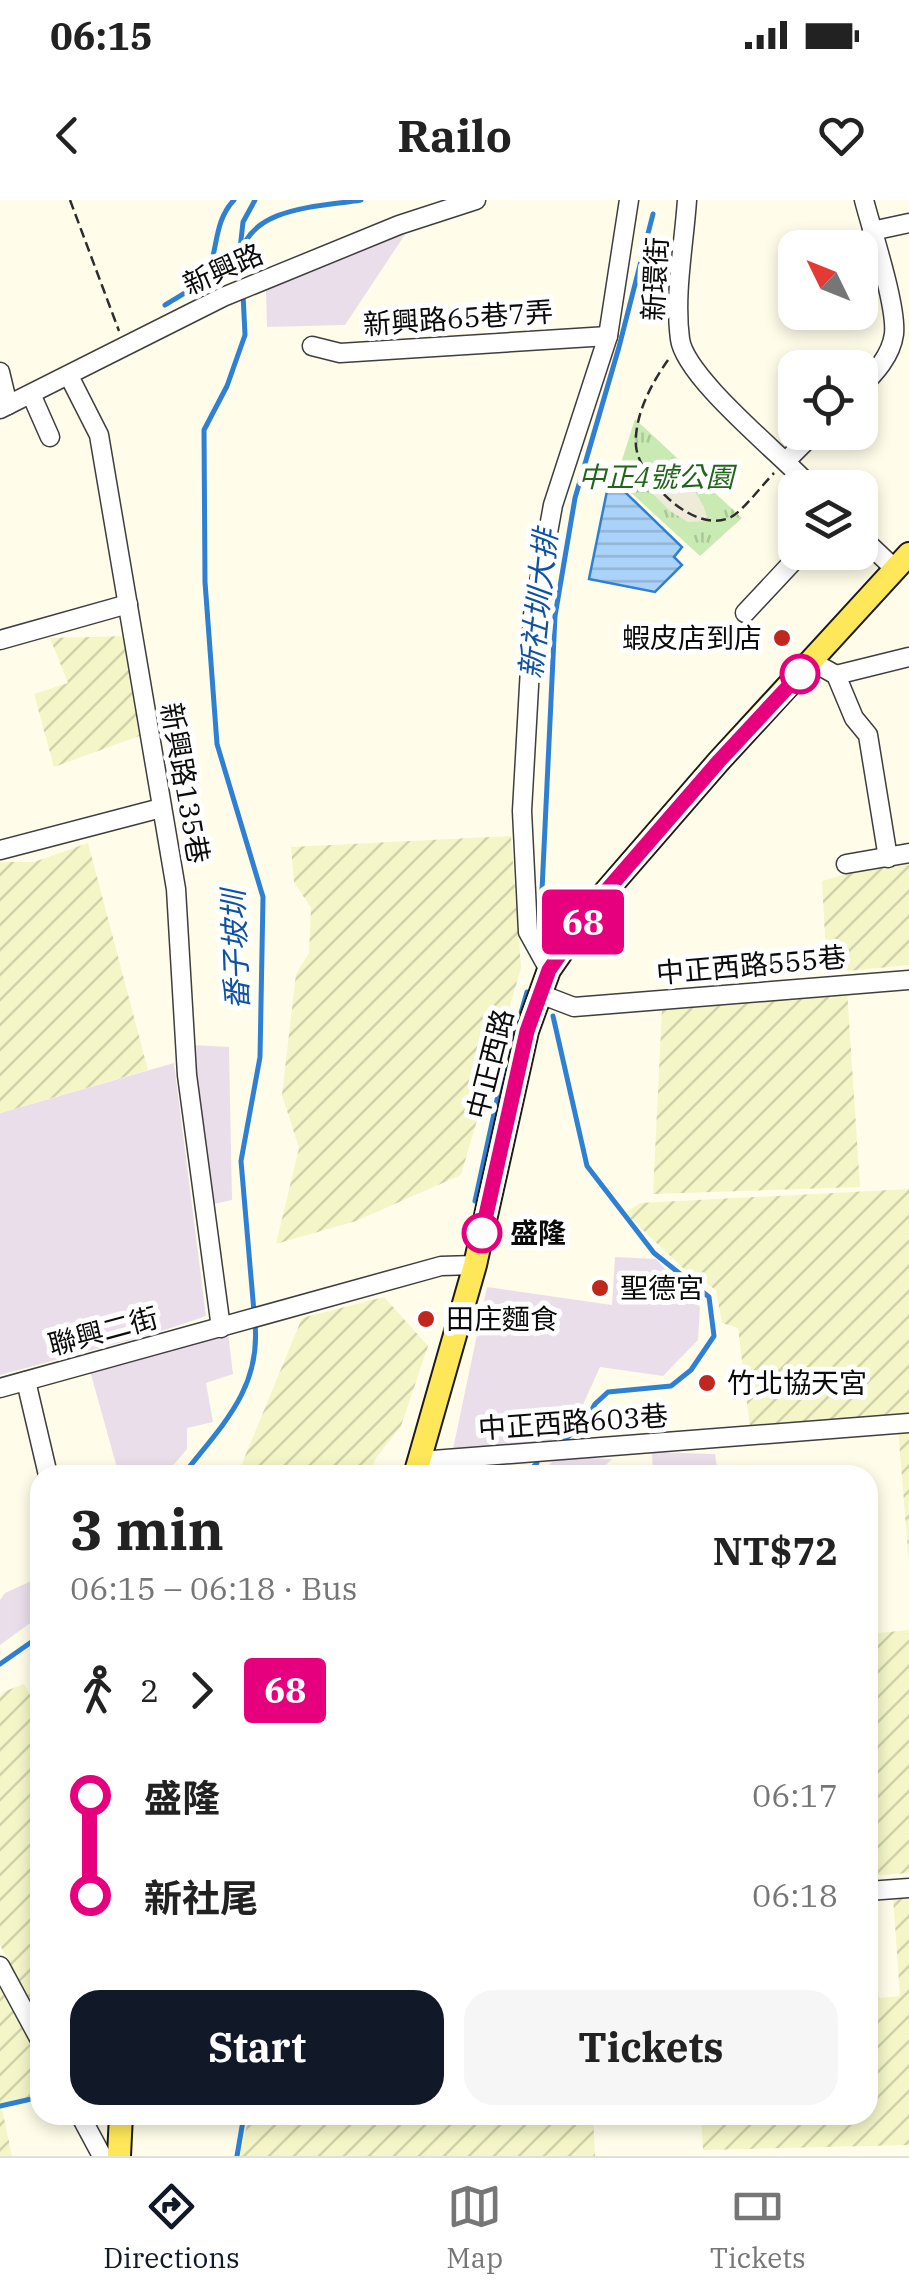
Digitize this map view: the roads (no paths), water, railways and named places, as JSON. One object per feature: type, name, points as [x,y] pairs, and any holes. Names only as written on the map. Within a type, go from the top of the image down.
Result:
[{"type":"main road","name":"中正西路","points":[[419,1465],[475,1265],[518,1066],[549,970],[607,890],[902,561]]},
{"type":"main road","points":[[119,2156],[121,2125]]},
{"type":"street","name":"新興路","points":[[4,407],[223,297],[399,225],[476,200]]},
{"type":"street","points":[[549,970],[528,932],[522,811],[533,615],[553,505],[608,336],[629,200]]},
{"type":"street","name":"新環街","points":[[687,200],[680,343],[697,375],[795,470]]},
{"type":"street","points":[[864,200],[872,230]]},
{"type":"street","points":[[877,230],[909,223]]},
{"type":"street","points":[[878,255],[894,335],[878,370]]},
{"type":"street","name":"新興路65巷7弄","points":[[312,346],[340,353],[608,336]]},
{"type":"street","points":[[0,372],[4,407]]},
{"type":"street","name":"新興路135巷","points":[[68,376],[99,435],[176,889],[187,1075],[221,1328]]},
{"type":"street","points":[[31,394],[50,437]]},
{"type":"street","points":[[786,460],[796,450]]},
{"type":"street","points":[[878,547],[902,561]]},
{"type":"street","points":[[745,612],[785,570]]},
{"type":"street","points":[[0,640],[128,604]]},
{"type":"street","points":[[836,674],[909,656]]},
{"type":"street","points":[[811,661],[836,674],[854,718],[868,735],[888,858]]},
{"type":"street","points":[[0,850],[161,808]]},
{"type":"street","points":[[846,864],[909,854]]},
{"type":"street","name":"中正西路555巷","points":[[540,994],[574,1007],[909,980]]},
{"type":"street","name":"聯興二街","points":[[0,1388],[442,1266],[475,1265]]},
{"type":"street","points":[[26,1381],[46,1465]]},
{"type":"street","name":"中正西路603巷","points":[[451,1465],[909,1423]]},
{"type":"street","points":[[878,1890],[909,1888]]},
{"type":"street","points":[[0,1966],[30,2022]]},
{"type":"street","points":[[85,2125],[102,2156]]},
{"type":"water","points":[[608,486],[624,491],[682,547],[674,557],[682,565],[655,592],[589,579]]},
{"type":"waterway","points":[[165,305],[205,276],[222,219],[234,200]]},
{"type":"waterway","points":[[240,249],[243,222],[255,200]]},
{"type":"waterway","points":[[240,257],[246,240],[271,218],[361,200]]},
{"type":"waterway","name":"新社圳大排","points":[[542,890],[555,616],[575,498],[653,214]]},
{"type":"waterway","name":"番子坡圳","points":[[243,294],[245,335],[227,386],[204,430],[205,582],[217,744],[263,897],[260,1057],[241,1161],[254,1312]]},
{"type":"waterway","points":[[475,1201],[500,1086],[527,992]]},
{"type":"waterway","name":"新社圳大排","points":[[553,1016],[587,1166],[654,1253],[709,1297],[714,1336],[691,1370],[671,1386],[608,1392],[595,1404],[584,1425],[565,1439]]},
{"type":"waterway","name":"番子坡圳","points":[[191,1465],[245,1388],[252,1368],[255,1323]]},
{"type":"waterway","name":"番子坡圳","points":[[0,1664],[30,1643]]},
{"type":"waterway","points":[[0,2106],[30,2099]]},
{"type":"waterway","name":"新社圳大排","points":[[237,2156],[242,2125]]},
{"type":"place","name":"蝦皮店到店","points":[[782,638]]},
{"type":"place","name":"盛隆","points":[[482,1233]]},
{"type":"place","name":"聖德宮","points":[[600,1288]]},
{"type":"place","name":"田庄麵食","points":[[426,1319]]},
{"type":"place","name":"竹北協天宮","points":[[707,1383]]},
{"type":"park label","name":"中正4號公園","points":[[656,477]]}]
